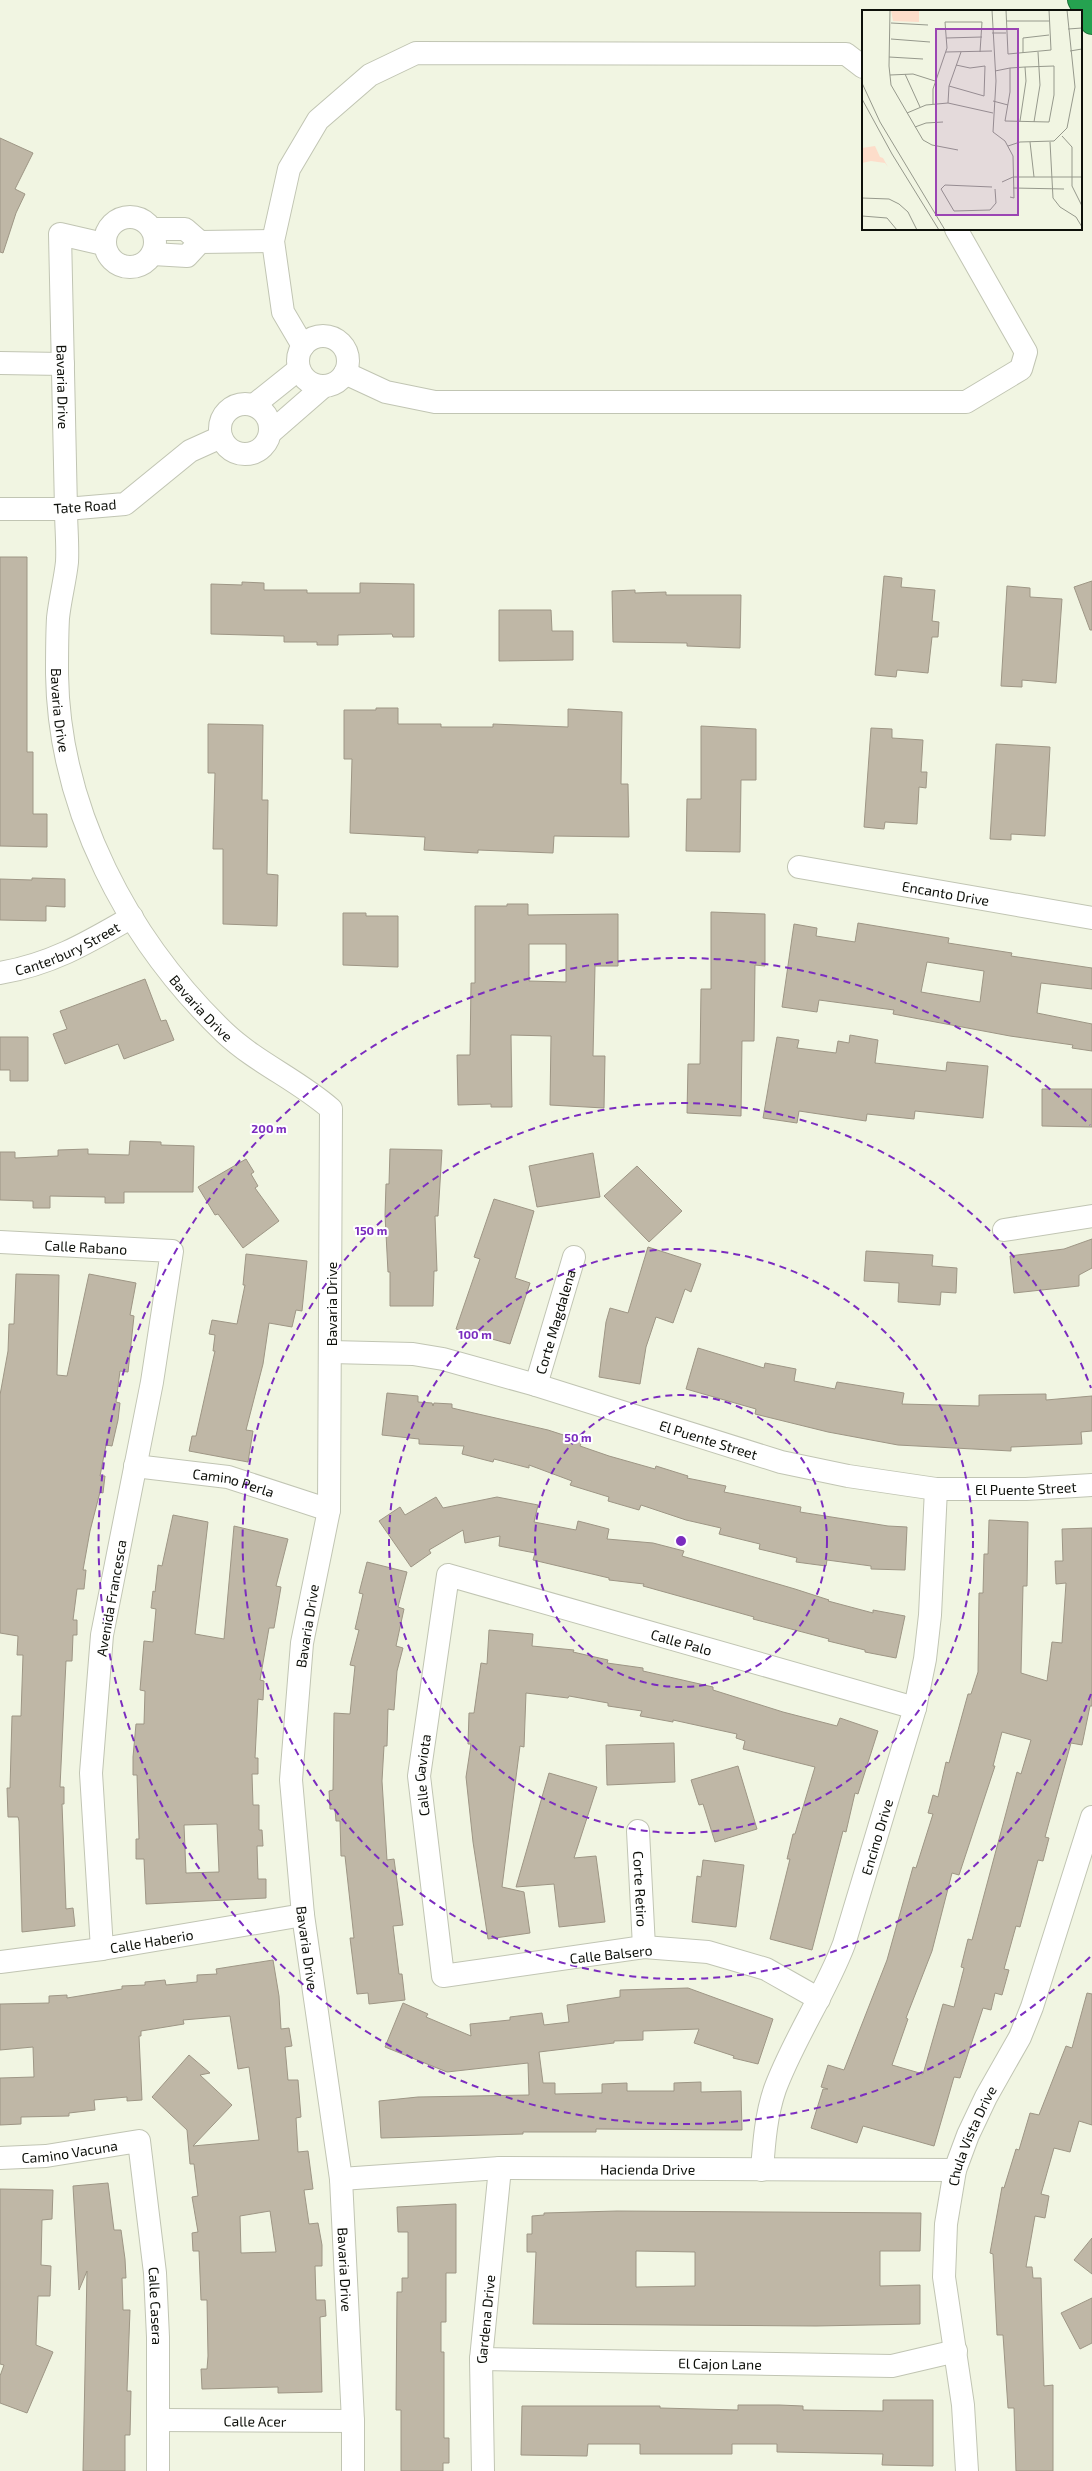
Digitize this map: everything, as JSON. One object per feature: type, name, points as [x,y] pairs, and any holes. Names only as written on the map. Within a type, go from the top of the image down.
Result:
[{"type":"highway","points":[[1078,0],[1092,23]]},
{"type":"street","points":[[303,346],[283,312],[273,241],[289,169],[318,120],[370,75],[416,53],[846,54],[862,65]]},
{"type":"street","points":[[152,229],[155,246],[153,254],[140,266],[124,267],[110,258],[105,242],[110,227],[123,218],[139,219],[152,229],[185,229],[200,242],[273,241]]},
{"type":"street","points":[[345,373],[386,392],[436,402],[966,402],[1021,370],[1026,352],[957,230]]},
{"type":"street","name":"Bavaria Drive","points":[[105,242],[99,243],[60,234],[67,562],[58,625],[58,676],[61,728],[73,788],[94,851],[132,917],[177,982],[226,1033],[269,1066],[309,1090],[331,1109],[331,1352],[329,1510],[302,1643],[291,1780],[303,1916],[341,2179],[353,2421],[353,2471]]},
{"type":"street","points":[[153,254],[187,256],[200,242]]},
{"type":"street","points":[[299,369],[254,405],[238,405],[224,414],[220,421],[221,437],[230,450],[246,454],[261,448],[270,433],[324,386],[340,380],[345,373],[348,356],[339,342],[332,338],[320,336],[309,340],[303,346],[299,353],[299,369],[309,382],[324,386]]},
{"type":"street","points":[[0,364],[63,364]]},
{"type":"street","points":[[254,405],[266,416],[270,433]]},
{"type":"street","name":"Tate Road","points":[[0,509],[66,509],[125,504],[190,451],[221,437]]},
{"type":"street","name":"Encanto Drive","points":[[800,867],[1092,918]]},
{"type":"street","name":"Canterbury Street","points":[[0,973],[23,969],[65,955],[132,917]]},
{"type":"street","points":[[1004,1230],[1092,1216]]},
{"type":"street","name":"Calle Rabano","points":[[0,1242],[172,1251]]},
{"type":"street","name":"Avenida Francesca","points":[[102,1949],[91,1773],[102,1635],[152,1382],[172,1251]]},
{"type":"street","name":"Corte Magdalena","points":[[536,1386],[574,1257]]},
{"type":"street","name":"El Puente Street","points":[[331,1352],[412,1354],[442,1359],[536,1386],[781,1462],[848,1476],[936,1489],[1026,1489],[1092,1485]]},
{"type":"street","name":"Camino Perla","points":[[135,1466],[228,1477],[329,1510]]},
{"type":"street","name":"Encino Drive","points":[[762,2170],[765,2130],[774,2090],[793,2045],[832,1974],[844,1944],[915,1708],[925,1659],[930,1615],[936,1489]]},
{"type":"street","name":"Calle Palo","points":[[448,1575],[915,1708]]},
{"type":"street","name":"Calle Gaviota","points":[[443,1976],[419,1776],[448,1575]]},
{"type":"street","name":"Chula Vista Drive","points":[[967,2471],[966,2437],[956,2351],[944,2277],[946,2224],[955,2170],[986,2097],[1020,2037],[1032,2007],[1092,1817]]},
{"type":"street","name":"Corte Retiro","points":[[638,1831],[644,1947]]},
{"type":"street","name":"Calle Haberio","points":[[0,1962],[102,1949],[303,1916]]},
{"type":"street","name":"Calle Balsero","points":[[443,1976],[644,1947],[708,1952],[766,1969],[819,1999]]},
{"type":"street","name":"Camino Vacuna","points":[[0,2158],[46,2156],[139,2141]]},
{"type":"street","name":"Calle Casera","points":[[139,2141],[154,2273],[158,2337],[158,2471]]},
{"type":"street","name":"Hacienda Drive","points":[[341,2179],[500,2168],[955,2170]]},
{"type":"street","name":"Gardena Drive","points":[[482,2471],[481,2359],[500,2168]]},
{"type":"street","name":"El Cajon Lane","points":[[481,2359],[892,2366],[956,2351]]},
{"type":"street","name":"Calle Acer","points":[[158,2420],[353,2421]]},
{"type":"building","points":[[0,138],[33,153],[15,189],[25,194],[16,213],[3,253],[0,252]]},
{"type":"building","points":[[0,557],[27,557],[27,752],[33,752],[33,814],[47,814],[47,847],[0,846]]},
{"type":"building","points":[[884,576],[902,578],[901,587],[935,590],[932,621],[939,622],[938,637],[932,637],[928,673],[897,670],[896,677],[875,675]]},
{"type":"building","points":[[1092,581],[1092,630],[1090,630],[1074,587]]},
{"type":"building","points":[[242,582],[264,583],[264,590],[307,590],[307,593],[360,593],[360,583],[414,584],[414,637],[393,637],[392,634],[338,635],[338,645],[317,645],[317,642],[284,642],[284,636],[211,634],[211,584],[242,585]]},
{"type":"building","points":[[1007,586],[1030,588],[1030,597],[1062,599],[1056,683],[1022,680],[1022,687],[1001,686]]},
{"type":"building","points":[[635,590],[635,593],[666,592],[666,595],[741,595],[740,648],[687,646],[687,643],[613,642],[612,591]]},
{"type":"building","points":[[499,610],[551,610],[552,631],[573,631],[573,660],[499,661]]},
{"type":"building","points":[[376,708],[398,708],[398,724],[441,724],[441,727],[493,727],[493,724],[568,727],[568,709],[622,712],[621,784],[628,784],[629,837],[554,836],[553,853],[478,850],[478,853],[424,850],[425,837],[350,833],[352,759],[344,759],[344,710],[376,710]]},
{"type":"building","points":[[208,724],[263,725],[262,800],[268,800],[267,874],[278,875],[277,926],[223,924],[223,849],[213,849],[215,773],[208,773]]},
{"type":"building","points":[[701,726],[756,729],[756,780],[741,780],[740,852],[686,851],[687,799],[701,799]]},
{"type":"building","points":[[871,728],[892,729],[892,738],[923,740],[921,772],[927,772],[926,788],[919,787],[917,824],[885,822],[884,829],[864,827]]},
{"type":"building","points":[[996,744],[1050,747],[1045,836],[1011,834],[1011,840],[990,839]]},
{"type":"building","points":[[32,878],[65,879],[65,907],[46,906],[46,921],[0,920],[0,879],[32,880]]},
{"type":"building","points":[[507,904],[528,904],[528,915],[618,914],[618,966],[595,966],[593,1056],[605,1056],[604,1108],[550,1105],[551,1036],[511,1035],[512,1107],[491,1107],[491,1104],[458,1105],[457,1055],[470,1055],[471,983],[475,983],[475,906],[507,906]],"holes":[[[529,944],[566,944],[566,982],[529,981]]]},
{"type":"building","points":[[711,912],[765,914],[765,966],[755,965],[754,1041],[742,1041],[741,1116],[687,1113],[688,1064],[700,1064],[701,989],[711,989]]},
{"type":"building","points":[[343,913],[366,913],[366,916],[398,916],[398,967],[343,965]]},
{"type":"building","points":[[858,923],[949,938],[948,943],[1012,953],[1011,956],[1092,968],[1092,989],[1041,983],[1037,1013],[1092,1024],[1092,1051],[1072,1048],[1073,1045],[1010,1036],[893,1014],[894,1010],[819,1000],[817,1012],[782,1007],[794,924],[817,928],[816,936],[855,942]],"holes":[[[927,962],[984,971],[980,1002],[921,992]]]},
{"type":"building","points":[[145,979],[161,1021],[166,1020],[174,1040],[124,1059],[118,1044],[65,1064],[53,1034],[67,1029],[60,1011]]},
{"type":"building","points":[[850,1035],[878,1040],[875,1063],[946,1071],[947,1062],[988,1066],[983,1118],[915,1111],[914,1119],[867,1114],[866,1121],[799,1111],[797,1123],[763,1118],[777,1037],[799,1040],[797,1048],[836,1053],[838,1041],[849,1043]]},
{"type":"building","points":[[0,1037],[28,1037],[28,1081],[10,1081],[10,1070],[0,1070]]},
{"type":"building","points":[[1042,1089],[1092,1089],[1092,1127],[1042,1126]]},
{"type":"building","points":[[130,1141],[161,1142],[161,1145],[194,1146],[193,1192],[124,1192],[124,1203],[105,1203],[105,1197],[50,1196],[50,1208],[33,1208],[33,1201],[0,1200],[0,1152],[15,1152],[15,1158],[58,1156],[58,1150],[88,1149],[88,1154],[129,1155]]},
{"type":"building","points":[[390,1149],[442,1150],[438,1216],[435,1216],[437,1271],[434,1271],[433,1306],[390,1306],[390,1272],[388,1272],[385,1215],[386,1184],[389,1184]]},
{"type":"building","points":[[593,1153],[600,1197],[537,1207],[529,1166]]},
{"type":"building","points":[[246,1159],[254,1172],[251,1174],[258,1186],[255,1188],[279,1221],[243,1248],[218,1214],[215,1215],[198,1187]]},
{"type":"building","points":[[637,1166],[682,1211],[649,1242],[604,1196]]},
{"type":"building","points":[[494,1199],[534,1211],[515,1278],[530,1283],[510,1344],[456,1329],[480,1259],[474,1257]]},
{"type":"building","points":[[1092,1239],[1092,1268],[1079,1275],[1079,1286],[1014,1293],[1010,1256],[1064,1249]]},
{"type":"building","points":[[648,1247],[701,1264],[691,1292],[685,1289],[673,1323],[656,1317],[646,1347],[640,1384],[599,1377],[606,1322],[610,1308],[628,1313]]},
{"type":"building","points":[[866,1251],[933,1255],[932,1266],[957,1268],[956,1293],[941,1292],[940,1305],[898,1302],[899,1283],[864,1281]]},
{"type":"building","points":[[246,1254],[307,1261],[302,1311],[296,1310],[292,1327],[269,1323],[263,1364],[246,1430],[253,1431],[248,1462],[189,1451],[192,1436],[196,1436],[215,1351],[213,1351],[215,1335],[209,1334],[212,1320],[237,1324],[245,1285],[243,1285]]},
{"type":"building","points":[[16,1274],[59,1275],[57,1375],[67,1376],[89,1274],[136,1283],[130,1315],[134,1316],[128,1372],[120,1371],[116,1402],[120,1403],[118,1420],[112,1446],[106,1445],[100,1476],[105,1476],[103,1493],[100,1492],[90,1531],[83,1570],[86,1570],[84,1589],[77,1589],[73,1620],[77,1620],[77,1635],[73,1635],[72,1661],[66,1661],[60,1787],[64,1787],[64,1804],[62,1804],[66,1909],[73,1908],[75,1926],[22,1932],[19,1821],[18,1817],[8,1817],[7,1788],[10,1788],[12,1716],[21,1716],[23,1655],[17,1655],[18,1636],[0,1633],[0,1395],[8,1351],[9,1324],[14,1324]]},
{"type":"building","points":[[698,1348],[764,1368],[765,1363],[796,1369],[794,1381],[835,1389],[837,1382],[904,1393],[902,1404],[979,1406],[979,1395],[1046,1394],[1046,1400],[1092,1396],[1092,1431],[1081,1432],[1082,1444],[1011,1447],[1011,1451],[898,1445],[828,1432],[755,1414],[756,1409],[686,1389]]},
{"type":"building","points":[[387,1393],[418,1396],[418,1402],[432,1403],[433,1406],[434,1403],[452,1404],[452,1408],[548,1430],[582,1441],[580,1446],[609,1456],[655,1469],[656,1466],[688,1476],[687,1478],[726,1486],[724,1492],[801,1507],[800,1512],[888,1526],[907,1527],[905,1570],[871,1569],[871,1566],[827,1560],[826,1566],[796,1562],[797,1558],[759,1549],[760,1544],[719,1534],[721,1528],[686,1520],[641,1505],[639,1510],[608,1501],[609,1497],[570,1485],[572,1481],[529,1465],[529,1468],[494,1459],[493,1462],[462,1454],[464,1446],[419,1444],[419,1439],[382,1435]]},
{"type":"building","points":[[436,1497],[443,1508],[497,1497],[538,1505],[534,1522],[576,1530],[578,1521],[609,1529],[607,1539],[653,1543],[684,1551],[682,1556],[795,1589],[829,1600],[828,1601],[873,1613],[873,1610],[905,1616],[896,1658],[865,1652],[865,1650],[828,1641],[829,1639],[753,1619],[754,1617],[643,1586],[644,1584],[609,1580],[609,1578],[533,1560],[535,1553],[499,1546],[500,1536],[465,1543],[463,1530],[429,1550],[431,1553],[411,1567],[379,1521],[400,1507],[405,1515]]},
{"type":"building","points":[[173,1515],[208,1522],[195,1634],[224,1639],[234,1526],[288,1539],[276,1586],[281,1587],[274,1628],[269,1628],[260,1680],[264,1681],[263,1700],[258,1699],[255,1758],[258,1758],[258,1774],[252,1774],[253,1805],[259,1805],[259,1830],[262,1830],[263,1846],[257,1846],[258,1879],[266,1879],[266,1898],[146,1904],[144,1859],[136,1859],[136,1839],[139,1839],[137,1775],[133,1775],[133,1757],[136,1724],[144,1724],[145,1691],[140,1690],[144,1641],[153,1642],[156,1609],[151,1608],[153,1591],[155,1592],[158,1565],[162,1566]],"holes":[[[217,1824],[219,1872],[186,1873],[184,1825]]]},
{"type":"building","points":[[989,1520],[1028,1522],[1027,1586],[1023,1586],[1021,1673],[1047,1681],[1052,1642],[1062,1643],[1066,1583],[1056,1584],[1055,1561],[1063,1561],[1062,1529],[1092,1528],[1092,1706],[1090,1706],[1082,1745],[1071,1743],[1045,1837],[1049,1838],[1043,1861],[1038,1860],[1020,1927],[1016,1926],[1004,1969],[1009,1970],[1002,1995],[995,1993],[991,2010],[983,2008],[960,2078],[954,2077],[934,2146],[863,2126],[857,2143],[811,2128],[823,2089],[828,2089],[821,2087],[828,2065],[844,2070],[887,1960],[913,1867],[916,1868],[933,1814],[928,1813],[933,1795],[938,1797],[946,1762],[949,1763],[968,1694],[971,1694],[978,1672],[979,1593],[983,1593],[984,1554],[988,1554]],"holes":[[[1002,1732],[1031,1740],[1021,1774],[1017,1772],[972,1940],[968,1939],[961,1967],[964,1968],[954,2007],[943,2004],[923,2074],[892,2065],[908,2019],[906,2018],[932,1951],[952,1873],[959,1875],[995,1766],[993,1766]]]},
{"type":"building","points":[[367,1562],[407,1572],[398,1607],[404,1609],[396,1646],[403,1648],[397,1671],[394,1710],[388,1709],[387,1746],[384,1746],[382,1781],[387,1860],[394,1859],[403,1925],[393,1926],[399,1974],[402,1974],[405,2000],[369,2004],[368,1993],[357,1994],[350,1938],[354,1938],[345,1856],[341,1856],[340,1821],[336,1821],[335,1809],[330,1809],[329,1791],[333,1790],[334,1713],[350,1714],[355,1666],[350,1665],[359,1630],[355,1629],[363,1594],[359,1593]]},
{"type":"building","points":[[489,1630],[533,1634],[532,1646],[574,1650],[573,1652],[608,1660],[607,1663],[643,1668],[643,1671],[713,1687],[713,1690],[783,1712],[837,1726],[840,1718],[878,1731],[858,1794],[855,1793],[846,1832],[843,1831],[812,1950],[770,1939],[790,1859],[787,1859],[793,1834],[795,1834],[815,1767],[743,1749],[745,1741],[736,1738],[737,1734],[673,1720],[673,1722],[640,1716],[642,1711],[608,1706],[608,1703],[569,1696],[568,1698],[526,1693],[524,1747],[520,1746],[502,1887],[524,1892],[530,1933],[488,1939],[473,1842],[466,1777],[471,1744],[468,1744],[469,1713],[474,1713],[481,1663],[487,1664]]},
{"type":"building","points":[[674,1743],[675,1782],[607,1785],[606,1745]]},
{"type":"building","points":[[738,1766],[757,1829],[715,1842],[703,1804],[699,1805],[691,1780]]},
{"type":"building","points":[[549,1773],[597,1787],[574,1858],[596,1856],[605,1922],[559,1927],[554,1884],[516,1887]]},
{"type":"building","points":[[703,1860],[744,1865],[736,1927],[692,1922],[697,1876],[701,1877]]},
{"type":"building","points":[[273,1960],[279,1996],[281,2029],[289,2028],[292,2046],[285,2047],[288,2080],[298,2080],[301,2117],[296,2118],[298,2152],[308,2151],[313,2189],[304,2190],[309,2224],[318,2223],[322,2245],[322,2266],[315,2266],[316,2300],[325,2300],[326,2316],[320,2317],[322,2392],[278,2393],[278,2387],[202,2389],[201,2369],[207,2369],[208,2356],[207,2300],[201,2300],[199,2251],[193,2251],[192,2233],[198,2232],[192,2197],[198,2196],[194,2164],[190,2164],[187,2130],[152,2097],[189,2055],[210,2073],[200,2075],[232,2105],[193,2146],[259,2140],[249,2067],[238,2069],[230,2016],[183,2020],[184,2024],[141,2031],[141,2036],[139,2036],[142,2100],[127,2101],[127,2097],[94,2100],[95,2110],[69,2113],[69,2116],[21,2117],[21,2124],[0,2125],[0,2078],[34,2077],[33,2047],[0,2050],[0,2004],[49,2003],[49,1996],[67,1995],[67,1998],[122,1989],[122,1986],[145,1985],[145,1982],[165,1980],[166,1985],[197,1982],[197,1975],[217,1974],[216,1969]],"holes":[[[270,2211],[276,2252],[241,2253],[240,2216]]]},
{"type":"building","points":[[688,1988],[773,2019],[758,2064],[733,2058],[734,2056],[694,2043],[699,2029],[643,2031],[643,2040],[614,2041],[614,2043],[539,2052],[543,2083],[555,2083],[555,2094],[602,2093],[602,2084],[627,2083],[627,2091],[674,2091],[674,2083],[701,2082],[701,2092],[741,2091],[742,2130],[596,2129],[596,2132],[523,2132],[523,2134],[381,2138],[379,2101],[418,2097],[529,2095],[528,2063],[447,2072],[385,2047],[403,2003],[428,2014],[426,2017],[471,2036],[470,2024],[510,2020],[510,2017],[542,2013],[544,2025],[569,2022],[567,2005],[620,1997],[620,1990]]},
{"type":"building","points":[[1087,1993],[1092,1994],[1092,2125],[1079,2121],[1070,2152],[1054,2148],[1041,2194],[1049,2196],[1045,2218],[1035,2216],[1026,2267],[1032,2267],[1033,2278],[1041,2278],[1044,2386],[1053,2385],[1053,2471],[1016,2471],[1014,2408],[1008,2408],[1003,2335],[997,2335],[993,2254],[990,2253],[1002,2187],[1004,2188],[1016,2149],[1019,2150],[1030,2113],[1039,2115],[1066,2046],[1072,2048]]},
{"type":"building","points":[[108,2183],[114,2230],[121,2230],[125,2259],[126,2278],[122,2278],[123,2310],[130,2310],[127,2391],[131,2391],[130,2435],[125,2435],[125,2471],[83,2471],[87,2271],[79,2290],[73,2186]]},
{"type":"building","points":[[0,2189],[53,2190],[52,2219],[42,2220],[41,2265],[51,2266],[50,2296],[38,2296],[36,2345],[53,2352],[27,2413],[0,2403],[0,2376],[4,2365],[0,2364]]},
{"type":"building","points":[[456,2204],[456,2273],[446,2273],[446,2322],[441,2322],[441,2352],[444,2352],[444,2438],[449,2438],[449,2463],[443,2463],[443,2471],[401,2471],[401,2410],[396,2410],[397,2292],[402,2292],[402,2278],[408,2278],[408,2232],[398,2232],[397,2207]]},
{"type":"building","points":[[617,2211],[921,2213],[920,2251],[880,2251],[880,2286],[920,2285],[920,2324],[816,2326],[533,2324],[536,2252],[527,2252],[527,2234],[532,2234],[532,2216],[544,2215],[544,2213]],"holes":[[[636,2251],[695,2252],[695,2286],[636,2287]]]},
{"type":"building","points":[[1092,2238],[1092,2274],[1074,2260]]},
{"type":"building","points":[[1092,2298],[1092,2343],[1080,2349],[1061,2313]]},
{"type":"building","points":[[883,2400],[933,2400],[933,2466],[882,2465],[883,2454],[777,2452],[777,2444],[732,2444],[732,2454],[640,2454],[640,2444],[588,2444],[587,2456],[521,2455],[522,2406],[660,2406],[660,2408],[738,2410],[738,2405],[779,2405],[803,2406],[803,2410],[883,2411]]}]
